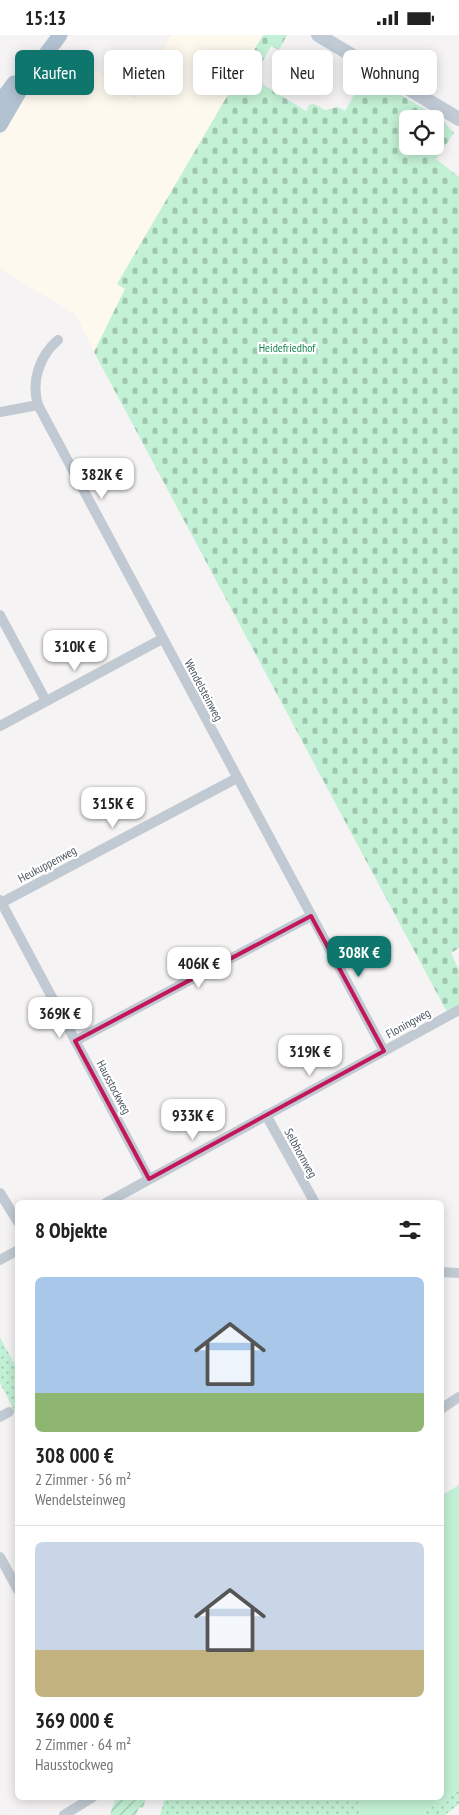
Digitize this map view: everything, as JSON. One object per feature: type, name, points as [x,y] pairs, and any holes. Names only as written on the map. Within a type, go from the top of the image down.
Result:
[{"type":"main road","points":[[0,102],[48,35]]},
{"type":"main road","points":[[0,125],[25,82],[60,35]]},
{"type":"main road","points":[[318,35],[459,119]]},
{"type":"street","name":"Wendelsteinweg","points":[[58,340],[52,345],[35,375],[34,388],[38,405],[384,1051]]},
{"type":"street","points":[[0,412],[38,405]]},
{"type":"street","points":[[0,615],[46,701]]},
{"type":"street","points":[[0,726],[162,639]]},
{"type":"street","name":"Heukuppenweg","points":[[1,901],[237,777]]},
{"type":"street","name":"Hausstockweg","points":[[1,901],[149,1179]]},
{"type":"street","points":[[76,1041],[311,916]]},
{"type":"street","name":"Floningweg","points":[[111,1200],[459,1010]]},
{"type":"street","name":"Selbhornweg","points":[[266,1115],[313,1200]]},
{"type":"street","points":[[0,1193],[15,1217]]},
{"type":"street","points":[[0,1260],[15,1252]]},
{"type":"street","points":[[444,1273],[459,1273]]},
{"type":"street","points":[[444,1407],[459,1397]]},
{"type":"street","points":[[0,1557],[15,1584]]},
{"type":"street","points":[[64,1815],[88,1800]]},
{"type":"highlighted area","points":[[311,916],[384,1051],[149,1179],[75,1041]]},
{"type":"shaded area","points":[[171,35],[263,35],[254,50],[193,50],[193,95],[228,95],[117,284],[125,289],[94,352],[76,315],[0,269],[0,136],[24,95],[94,95],[94,69],[104,75],[104,95],[133,95],[134,100],[137,95],[183,95],[183,50],[162,50]]},
{"type":"green space","name":"Heidefriedhof","points":[[263,35],[287,35],[279,50],[271,46],[262,62],[262,50],[254,50]]},
{"type":"green space","name":"Heidefriedhof","points":[[262,84],[272,90],[272,95],[280,95],[306,111],[309,105],[314,104],[325,110],[338,107],[345,111],[354,95],[401,95],[426,110],[399,110],[399,155],[439,155],[436,159],[459,177],[459,948],[451,953],[459,970],[459,1006],[447,1012],[94,352],[125,289],[117,284],[228,95],[262,95]]},
{"type":"green space","name":"Heidefriedhof","points":[[444,122],[454,133],[444,147]]},
{"type":"green space","points":[[0,1337],[15,1365],[15,1412],[0,1383]]},
{"type":"green space","points":[[459,1485],[459,1790],[444,1799],[444,1494]]},
{"type":"green space","points":[[459,1790],[459,1804],[445,1815],[419,1815],[444,1800]]},
{"type":"green space","points":[[115,1800],[145,1800],[143,1808],[139,1807],[136,1815],[110,1815]]},
{"type":"green space","points":[[164,1800],[357,1800],[366,1815],[160,1815]]},
{"type":"green space","points":[[357,1800],[443,1800],[419,1815],[366,1815]]}]
